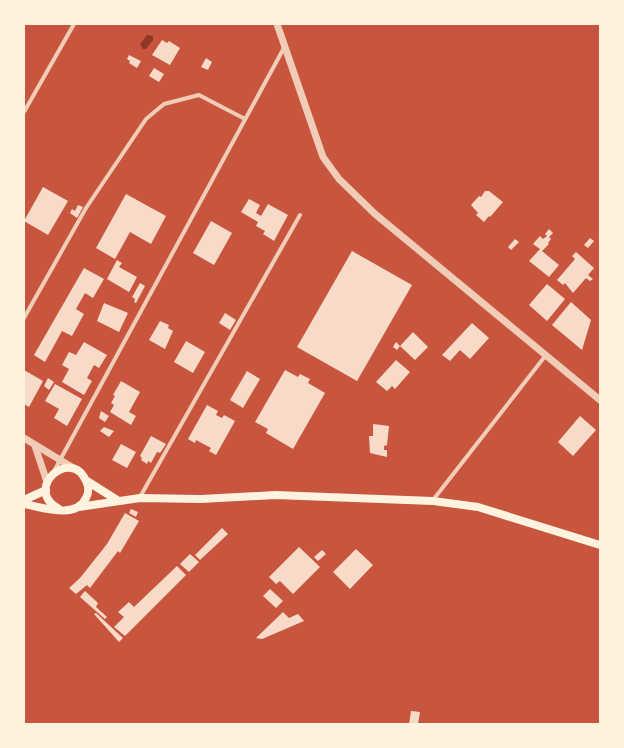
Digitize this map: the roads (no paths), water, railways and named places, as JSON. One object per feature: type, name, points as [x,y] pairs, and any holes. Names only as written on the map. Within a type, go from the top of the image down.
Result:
[{"type":"main road","points":[[24,500],[46,486],[53,474],[63,468],[77,470],[87,481],[117,500]]},
{"type":"main road","points":[[79,507],[88,495],[87,481]]},
{"type":"main road","points":[[46,486],[50,502],[59,509]]},
{"type":"main road","points":[[24,504],[66,511],[117,500],[140,498],[201,499],[275,495],[433,500],[478,507],[600,545]]},
{"type":"street","points":[[24,112],[74,24]]},
{"type":"street","points":[[277,24],[323,157],[339,179],[375,214],[600,400]]},
{"type":"street","points":[[53,474],[60,458],[285,46]]},
{"type":"street","points":[[24,318],[86,208],[146,119],[164,104],[199,95],[245,119]]},
{"type":"street","points":[[140,498],[300,215]]},
{"type":"street","points":[[433,500],[546,355]]},
{"type":"street","points":[[24,438],[35,446],[60,458],[77,470]]},
{"type":"street","points":[[35,446],[46,486]]}]
